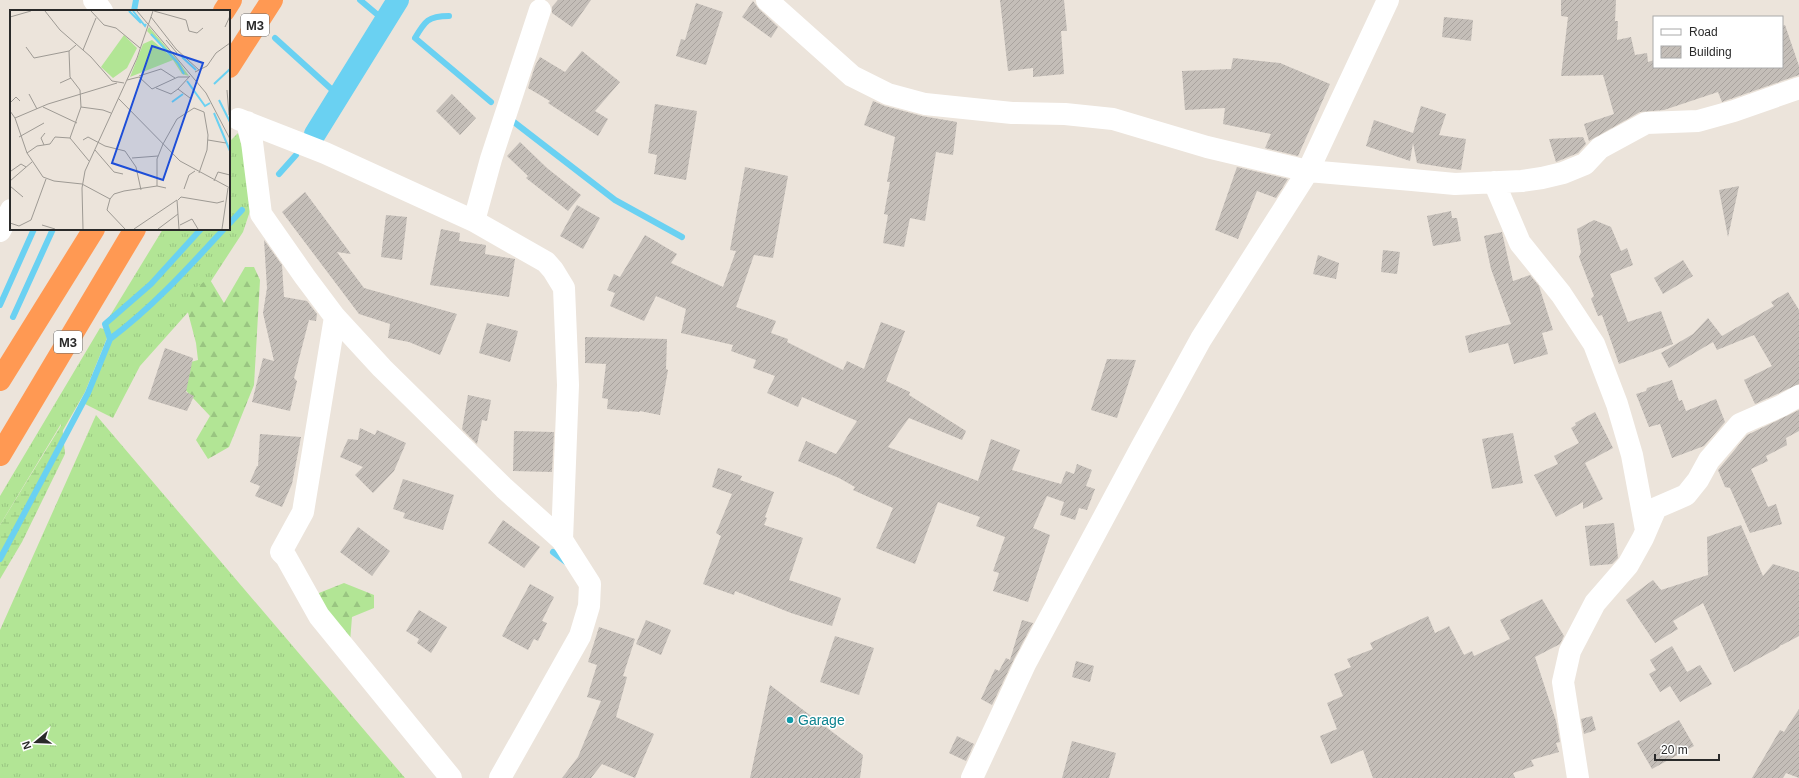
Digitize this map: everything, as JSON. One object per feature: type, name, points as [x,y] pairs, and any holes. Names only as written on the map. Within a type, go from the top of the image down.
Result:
[{"type":"highway","name":"M3","points":[[225,10],[231,0]]},
{"type":"highway","name":"M3","points":[[230,65],[272,0]]},
{"type":"highway","name":"M3","points":[[0,380],[93,230]]},
{"type":"highway","name":"M3","points":[[0,455],[134,230]]},
{"type":"street","points":[[94,0],[101,10]]},
{"type":"street","points":[[766,0],[852,76],[888,94],[925,104],[1012,113],[1065,114],[1113,119],[1207,147],[1308,171],[1455,184],[1522,181],[1563,173],[1585,164],[1600,148],[1646,123],[1698,121],[1734,111],[1799,88]]},
{"type":"street","points":[[972,778],[1025,664],[1201,339],[1308,171],[1388,0]]},
{"type":"street","points":[[474,221],[491,159],[540,10]]},
{"type":"street","points":[[500,778],[580,636],[589,606],[590,584],[562,540],[504,488],[440,426],[382,368],[335,317],[261,214],[252,142],[242,121],[325,153],[474,221],[546,262],[553,270],[564,288],[568,385],[562,540]]},
{"type":"street","points":[[1494,182],[1520,243],[1561,294],[1594,344],[1617,404],[1632,455],[1646,530]]},
{"type":"street","points":[[0,231],[10,212]]},
{"type":"street","points":[[335,317],[303,512],[281,552],[286,557],[319,616],[452,778]]},
{"type":"street","points":[[1578,778],[1563,682],[1570,651],[1594,603],[1628,565],[1656,508],[1686,495],[1698,480],[1709,460],[1740,424],[1782,406],[1799,396]]},
{"type":"green space","points":[[238,133],[244,154],[250,211],[243,232],[198,301],[140,366],[113,418],[83,403],[110,339],[105,324],[162,230],[230,230],[230,141]]},
{"type":"green space","points":[[245,267],[254,267],[260,280],[254,385],[229,447],[208,459],[196,440],[210,416],[175,379],[180,365],[198,360],[196,343],[186,305],[193,290],[209,278],[224,303]]},
{"type":"green space","points":[[100,328],[104,329],[107,338],[85,392],[62,432],[61,424],[0,525],[0,496]]},
{"type":"green space","points":[[96,415],[405,778],[0,778],[0,630]]},
{"type":"green space","points":[[62,424],[65,454],[22,542],[0,579],[0,525]]},
{"type":"green space","points":[[344,583],[374,595],[374,608],[352,617],[350,642],[314,595]]},
{"type":"building","points":[[558,0],[591,0],[572,27],[552,13],[552,7]]},
{"type":"building","points":[[1000,0],[1064,0],[1067,31],[1061,31],[1064,74],[1033,77],[1033,68],[1008,71]]},
{"type":"building","points":[[1561,0],[1616,0],[1615,21],[1618,21],[1617,40],[1631,37],[1635,55],[1647,53],[1648,62],[1653,60],[1653,68],[1783,68],[1783,26],[1785,25],[1799,66],[1799,75],[1722,102],[1718,92],[1664,110],[1640,112],[1589,141],[1584,124],[1614,114],[1603,75],[1561,76],[1568,17],[1561,16]]},
{"type":"building","points":[[753,1],[759,9],[778,27],[771,38],[742,17]]},
{"type":"building","points":[[696,3],[723,12],[706,65],[676,56],[681,39],[685,40]]},
{"type":"building","points":[[1444,17],[1473,20],[1471,41],[1442,37]]},
{"type":"building","points":[[582,51],[620,82],[595,111],[608,119],[598,136],[548,103],[550,101],[528,88],[535,66],[540,57],[565,72]]},
{"type":"building","points":[[1233,58],[1280,63],[1330,84],[1298,156],[1265,148],[1271,134],[1223,124],[1225,108],[1185,110],[1182,71],[1231,69]]},
{"type":"building","points":[[452,94],[476,118],[460,135],[436,111]]},
{"type":"building","points":[[873,101],[885,106],[922,116],[957,122],[953,155],[936,152],[925,221],[910,218],[904,247],[883,243],[888,215],[884,214],[890,182],[887,182],[895,137],[864,125]]},
{"type":"building","points":[[655,104],[697,111],[686,180],[654,174],[657,155],[648,153]]},
{"type":"building","points":[[1421,106],[1446,114],[1439,135],[1466,139],[1461,170],[1417,163],[1413,143],[1410,161],[1366,146],[1374,120],[1413,133]]},
{"type":"building","points":[[1583,137],[1586,144],[1578,153],[1556,162],[1549,139]]},
{"type":"building","points":[[520,142],[547,168],[581,195],[568,211],[526,178],[528,176],[507,156]]},
{"type":"building","points":[[745,167],[788,176],[773,258],[754,255],[736,307],[776,321],[771,333],[788,339],[787,342],[843,370],[847,361],[864,369],[881,322],[905,331],[886,381],[910,392],[909,395],[966,431],[962,440],[909,418],[888,447],[978,481],[991,439],[1020,450],[1012,470],[1061,484],[1066,471],[1074,474],[1077,464],[1092,470],[1086,486],[1095,489],[1087,510],[1079,508],[1075,520],[1060,515],[1064,502],[1047,496],[1033,528],[1050,535],[1028,602],[993,591],[999,573],[993,571],[1005,537],[976,526],[980,517],[938,502],[915,564],[876,548],[893,508],[853,490],[855,487],[839,478],[798,461],[806,441],[836,454],[857,421],[802,397],[798,407],[767,393],[775,376],[753,368],[756,360],[731,351],[733,345],[681,333],[686,309],[656,296],[644,321],[610,306],[615,293],[607,290],[614,274],[620,277],[645,235],[677,254],[671,263],[723,287],[736,251],[730,250]]},
{"type":"building","points":[[1237,167],[1288,179],[1276,198],[1257,191],[1238,239],[1215,230]]},
{"type":"building","points":[[1739,186],[1728,237],[1719,190]]},
{"type":"building","points":[[305,192],[351,254],[337,252],[364,288],[457,314],[440,355],[409,342],[388,338],[390,324],[359,314],[282,212]]},
{"type":"building","points":[[577,205],[600,218],[583,249],[560,236]]},
{"type":"building","points":[[1451,211],[1452,218],[1457,218],[1461,241],[1433,246],[1427,216]]},
{"type":"building","points":[[386,215],[407,217],[402,260],[381,257]]},
{"type":"building","points":[[1594,220],[1611,227],[1621,251],[1627,248],[1633,265],[1610,274],[1628,322],[1661,311],[1673,344],[1619,364],[1602,315],[1598,316],[1591,299],[1594,296],[1579,257],[1581,252],[1577,229]]},
{"type":"building","points":[[441,229],[460,233],[459,241],[486,245],[485,254],[515,259],[509,297],[430,285]]},
{"type":"building","points":[[1502,232],[1513,281],[1530,275],[1539,286],[1553,330],[1542,333],[1548,354],[1514,364],[1508,343],[1469,353],[1465,336],[1511,324],[1491,269],[1484,236]]},
{"type":"building","points":[[264,240],[282,265],[284,297],[307,301],[317,314],[316,321],[309,320],[294,378],[297,381],[290,411],[252,402],[263,358],[274,361],[263,313],[267,288]]},
{"type":"building","points":[[1383,250],[1400,252],[1397,274],[1381,272]]},
{"type":"building","points":[[1318,255],[1339,263],[1336,279],[1313,274]]},
{"type":"building","points":[[1683,260],[1693,276],[1663,294],[1654,278]]},
{"type":"building","points":[[1788,292],[1799,310],[1799,384],[1755,404],[1744,380],[1772,366],[1754,335],[1717,350],[1713,342],[1669,368],[1661,353],[1693,334],[1708,318],[1722,336],[1774,306],[1771,302]]},
{"type":"building","points":[[487,323],[518,331],[510,362],[479,353]]},
{"type":"building","points":[[585,337],[667,339],[666,369],[668,370],[660,415],[640,411],[607,409],[608,399],[602,398],[606,364],[585,363]]},
{"type":"building","points":[[165,348],[193,358],[186,392],[194,396],[187,411],[148,399]]},
{"type":"building","points":[[1107,359],[1136,360],[1117,418],[1091,410]]},
{"type":"building","points":[[1672,380],[1679,401],[1682,400],[1686,411],[1716,399],[1725,422],[1704,446],[1672,458],[1660,424],[1649,427],[1636,394],[1646,391],[1647,388]]},
{"type":"building","points":[[468,395],[491,400],[487,421],[482,420],[477,444],[462,429]]},
{"type":"building","points":[[1799,410],[1799,431],[1786,438],[1787,445],[1766,456],[1768,461],[1751,469],[1768,507],[1776,504],[1782,524],[1750,533],[1730,488],[1725,487],[1718,470],[1747,435]]},
{"type":"building","points":[[1595,412],[1613,448],[1585,463],[1603,499],[1583,509],[1583,502],[1556,517],[1534,475],[1558,464],[1554,456],[1579,443],[1571,428],[1576,425],[1575,423]]},
{"type":"building","points":[[360,428],[375,435],[377,430],[406,443],[394,471],[373,493],[355,475],[363,467],[340,457],[348,439],[358,440]]},
{"type":"building","points":[[514,431],[554,432],[552,472],[513,471]]},
{"type":"building","points":[[1513,433],[1523,483],[1492,489],[1482,439]]},
{"type":"building","points":[[260,434],[301,437],[292,484],[282,507],[255,496],[260,486],[250,482],[258,466]]},
{"type":"building","points":[[718,468],[742,476],[740,480],[774,492],[765,517],[767,518],[764,525],[803,538],[789,580],[841,598],[832,626],[791,613],[735,591],[734,595],[703,584],[721,536],[716,533],[732,494],[712,487]]},
{"type":"building","points":[[403,479],[454,495],[443,530],[403,518],[405,513],[393,509]]},
{"type":"building","points":[[503,520],[540,547],[524,568],[488,543]]},
{"type":"building","points":[[1614,523],[1618,558],[1612,564],[1590,566],[1585,526]]},
{"type":"building","points":[[1741,525],[1763,576],[1773,564],[1799,572],[1799,636],[1734,672],[1703,603],[1673,621],[1678,629],[1655,643],[1626,600],[1653,580],[1661,590],[1708,575],[1707,537]]},
{"type":"building","points":[[358,527],[390,551],[372,576],[340,552]]},
{"type":"building","points":[[530,584],[554,597],[542,621],[547,623],[538,641],[534,639],[528,650],[502,636]]},
{"type":"building","points":[[1542,599],[1564,636],[1560,644],[1535,657],[1556,721],[1560,742],[1556,743],[1559,752],[1531,760],[1534,766],[1513,773],[1515,778],[1373,778],[1363,750],[1331,764],[1320,736],[1337,729],[1327,703],[1343,696],[1334,674],[1351,667],[1347,659],[1373,649],[1370,643],[1428,616],[1435,633],[1449,626],[1464,655],[1472,651],[1474,656],[1510,639],[1500,620]]},
{"type":"building","points":[[419,610],[447,627],[431,653],[417,643],[419,639],[406,631]]},
{"type":"building","points":[[646,620],[671,630],[661,655],[636,644]]},
{"type":"building","points":[[1022,620],[1033,623],[992,705],[981,699],[995,669],[999,671],[1006,658],[1010,660]]},
{"type":"building","points":[[599,627],[635,639],[623,676],[627,677],[616,717],[654,734],[635,778],[602,764],[591,778],[562,778],[578,757],[601,701],[587,697],[597,665],[588,662]]},
{"type":"building","points":[[835,636],[874,648],[859,695],[820,682]]},
{"type":"building","points":[[1672,646],[1687,672],[1700,665],[1712,684],[1680,702],[1670,686],[1660,692],[1649,674],[1656,670],[1650,660]]},
{"type":"building","points":[[1076,661],[1094,666],[1090,682],[1072,677]]},
{"type":"building","name":"Garage","points":[[770,685],[863,755],[860,778],[750,778]]},
{"type":"building","points":[[1799,709],[1799,778],[1786,773],[1783,778],[1752,778],[1780,730],[1784,732]]},
{"type":"building","points":[[1592,716],[1596,730],[1584,734],[1581,719]]},
{"type":"building","points":[[1679,720],[1694,746],[1652,769],[1637,743]]},
{"type":"building","points":[[957,736],[974,744],[966,761],[949,753]]},
{"type":"building","points":[[1072,741],[1116,753],[1109,778],[1062,778]]},
{"type":"waterway","points":[[134,10],[136,0]]},
{"type":"waterway","points":[[360,0],[385,21]]},
{"type":"waterway","points":[[315,134],[398,0]]},
{"type":"waterway","points":[[449,16],[432,18],[422,27],[415,38],[491,102]]},
{"type":"waterway","points":[[275,38],[339,96]]},
{"type":"waterway","points":[[510,119],[615,200],[682,237]]},
{"type":"waterway","points":[[279,174],[296,155]]},
{"type":"waterway","points":[[230,223],[242,210]]},
{"type":"waterway","points":[[0,305],[34,230]]},
{"type":"waterway","points":[[13,317],[53,230]]},
{"type":"waterway","points":[[0,559],[88,393],[110,339],[105,324],[151,284],[200,230]]},
{"type":"waterway","points":[[110,339],[141,314],[183,273],[223,230]]},
{"type":"waterway","points":[[553,552],[566,562]]},
{"type":"place","name":"Garage","points":[[790,720]]}]
